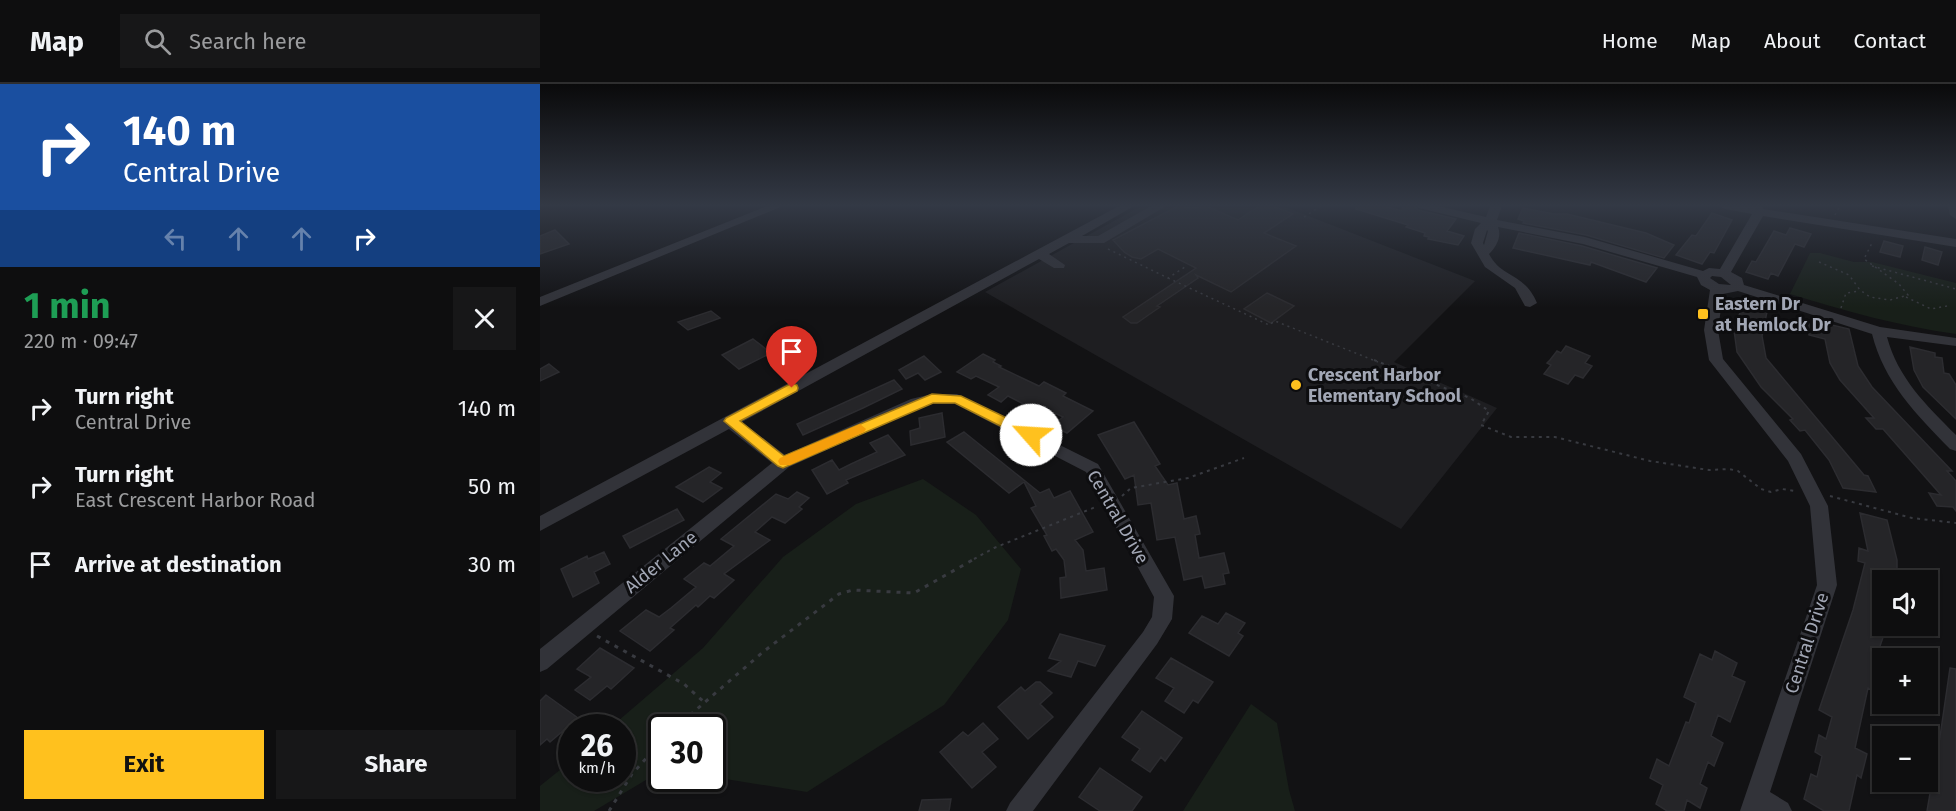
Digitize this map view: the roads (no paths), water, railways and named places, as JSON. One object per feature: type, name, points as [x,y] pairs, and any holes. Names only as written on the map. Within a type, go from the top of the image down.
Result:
[{"type":"street","points":[[540,302],[693,240]]},
{"type":"street","points":[[540,524],[1066,240]]},
{"type":"street","points":[[1492,240],[1490,246],[1483,252],[1484,259],[1495,270],[1524,288],[1530,303]]},
{"type":"street","points":[[1580,240],[1703,275],[1704,281],[1721,281],[1732,290],[1737,286],[1878,331],[1956,342]]},
{"type":"street","points":[[1721,281],[1742,240]]},
{"type":"street","points":[[1937,240],[1956,243]]},
{"type":"street","points":[[1040,254],[1059,265]]},
{"type":"street","name":"Central Drive","points":[[1721,281],[1711,330],[1716,360],[1795,458],[1819,506],[1827,585],[1755,804]]},
{"type":"street","points":[[1878,331],[1882,351],[1902,390],[1956,445]]},
{"type":"street","name":"Central Drive","points":[[783,463],[917,404],[932,399],[949,398],[1086,463],[1092,468],[1164,596],[1162,619],[1018,811]]},
{"type":"street","points":[[730,421],[783,463]]},
{"type":"street","name":"Alder Lane","points":[[540,662],[783,463]]},
{"type":"street","points":[[1755,804],[1780,811]]},
{"type":"place","name":"Eastern Dr at Hemlock Dr","points":[[1703,314]]},
{"type":"place","name":"Crescent Harbor Elementary School","points":[[1296,385]]}]
